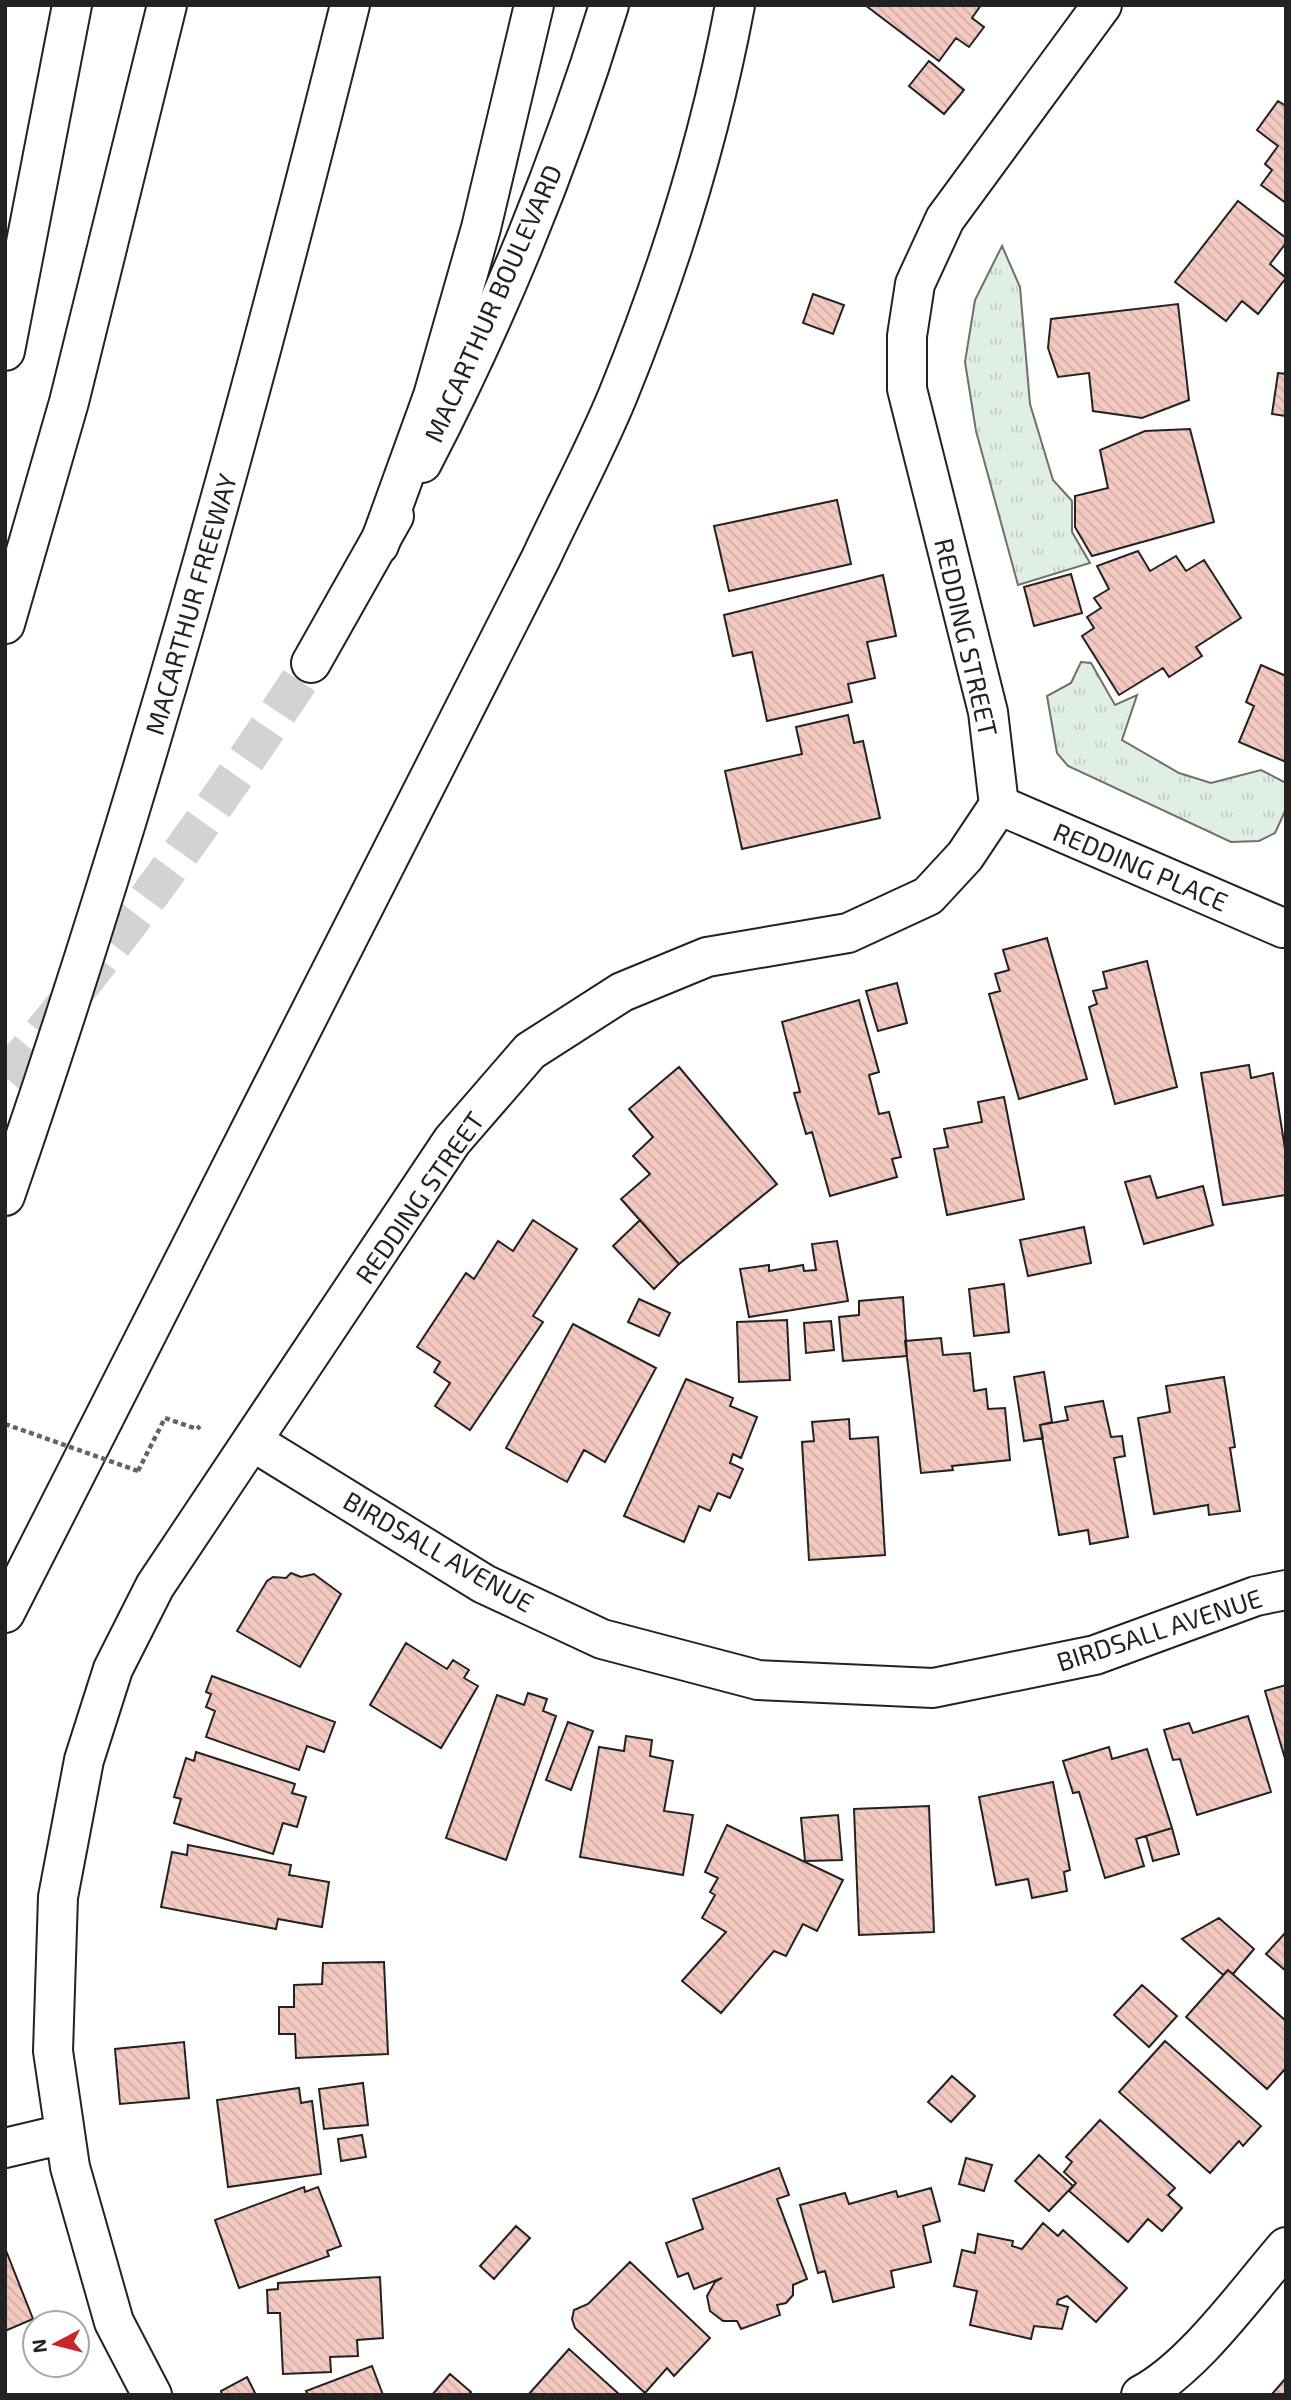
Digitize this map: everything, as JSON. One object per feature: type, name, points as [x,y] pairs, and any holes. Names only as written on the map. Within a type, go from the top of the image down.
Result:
[{"type":"main road","points":[[5,351],[72,5]]},
{"type":"main road","points":[[5,624],[68,401],[167,5]]},
{"type":"main road","name":"MACARTHUR FREEWAY","points":[[5,1196],[113,873],[285,266],[351,5]]},
{"type":"main road","points":[[379,545],[433,396],[470,267],[534,5]]},
{"type":"main road","name":"MACARTHUR BOULEVARD","points":[[311,663],[379,545],[463,383],[530,228],[609,5]]},
{"type":"main road","points":[[5,1613],[541,558],[617,396],[680,225],[726,50],[735,5]]},
{"type":"main road","name":"REDDING STREET","points":[[152,2395],[114,2322],[69,2166],[54,2051],[58,1897],[84,1760],[113,1669],[155,1586],[452,1141],[530,1051],[622,992],[707,957],[848,933],[928,896],[965,856],[999,805],[988,712],[907,389],[907,336],[915,284],[945,219],[1102,5]]},
{"type":"main road","name":"REDDING PLACE","points":[[999,805],[1283,928]]},
{"type":"main road","name":"BIRDSALL AVENUE","points":[[252,1441],[484,1584],[566,1623],[602,1639],[758,1681],[933,1688],[1096,1655],[1256,1596],[1286,1590]]},
{"type":"main road","points":[[5,2148],[64,2134]]},
{"type":"main road","points":[[1141,2395],[1156,2387],[1194,2352],[1286,2247]]},
{"type":"path","points":[[5,1424],[138,1471],[165,1418],[197,1429]]},
{"type":"green space","points":[[1002,246],[1020,287],[1030,404],[1053,480],[1072,501],[1072,532],[1090,563],[1018,585],[976,431],[965,362],[975,300]]},
{"type":"green space","points":[[1081,662],[1091,663],[1115,705],[1137,695],[1122,740],[1179,773],[1211,783],[1261,770],[1286,783],[1286,809],[1275,833],[1259,841],[1231,842],[1068,766],[1057,753],[1047,696],[1071,683]]},
{"type":"building","points":[[865,5],[981,5],[972,18],[984,27],[969,47],[956,38],[939,61]]},
{"type":"building","points":[[929,61],[964,90],[944,114],[909,86]]},
{"type":"building","points":[[1278,101],[1286,106],[1286,203],[1261,185],[1272,170],[1265,164],[1278,146],[1257,130]]},
{"type":"building","points":[[1238,201],[1286,238],[1286,243],[1270,264],[1286,278],[1258,314],[1242,301],[1226,321],[1175,282]]},
{"type":"building","points":[[813,294],[844,305],[833,334],[803,323]]},
{"type":"building","points":[[1178,304],[1189,400],[1142,418],[1093,411],[1089,373],[1058,377],[1048,348],[1051,319]]},
{"type":"building","points":[[1278,373],[1286,374],[1286,416],[1272,414]]},
{"type":"building","points":[[1190,429],[1214,522],[1092,556],[1075,527],[1075,496],[1108,488],[1100,450],[1145,431]]},
{"type":"building","points":[[837,500],[851,564],[729,591],[714,526]]},
{"type":"building","points":[[1138,551],[1150,571],[1176,556],[1186,571],[1204,560],[1241,618],[1196,647],[1202,656],[1169,677],[1163,668],[1119,695],[1082,636],[1094,628],[1087,617],[1101,608],[1094,598],[1109,589],[1097,566]]},
{"type":"building","points":[[1071,574],[1082,613],[1034,626],[1024,587]]},
{"type":"building","points":[[883,575],[896,636],[867,642],[875,678],[848,684],[852,702],[767,721],[752,652],[733,656],[724,615]]},
{"type":"building","points":[[1261,665],[1286,676],[1286,762],[1239,742],[1254,706],[1246,702]]},
{"type":"building","points":[[848,715],[854,743],[863,741],[880,818],[742,849],[725,771],[802,754],[796,727]]},
{"type":"building","points":[[1047,938],[1087,1079],[1019,1099],[989,994],[1000,991],[995,974],[1009,970],[1003,950]]},
{"type":"building","points":[[1147,961],[1177,1087],[1115,1104],[1089,1007],[1097,1004],[1093,991],[1107,988],[1103,972]]},
{"type":"building","points":[[897,983],[907,1023],[878,1031],[866,991]]},
{"type":"building","points":[[859,1000],[879,1072],[869,1075],[879,1114],[889,1112],[901,1157],[892,1159],[897,1177],[830,1196],[812,1132],[806,1134],[794,1093],[800,1092],[782,1022]]},
{"type":"building","points":[[1249,1065],[1251,1078],[1273,1073],[1286,1155],[1286,1195],[1223,1205],[1201,1073]]},
{"type":"building","points":[[679,1067],[777,1184],[679,1264],[621,1199],[650,1174],[633,1156],[653,1137],[629,1109]]},
{"type":"building","points":[[1004,1097],[1024,1199],[947,1215],[934,1149],[948,1147],[944,1129],[982,1122],[978,1102]]},
{"type":"building","points":[[1150,1176],[1157,1198],[1203,1186],[1213,1225],[1144,1244],[1125,1182]]},
{"type":"building","points":[[533,1220],[577,1249],[533,1316],[543,1322],[470,1430],[435,1406],[450,1383],[434,1372],[440,1362],[417,1347],[466,1273],[474,1279],[498,1241],[513,1251]]},
{"type":"building","points":[[640,1220],[679,1264],[654,1289],[613,1246]]},
{"type":"building","points":[[1084,1227],[1091,1263],[1028,1276],[1020,1240]]},
{"type":"building","points":[[837,1241],[848,1301],[749,1317],[740,1269],[769,1265],[769,1271],[803,1265],[804,1271],[816,1270],[812,1244]]},
{"type":"building","points":[[1004,1284],[1009,1332],[974,1336],[969,1289]]},
{"type":"building","points":[[903,1297],[907,1356],[843,1361],[839,1317],[859,1315],[859,1301]]},
{"type":"building","points":[[639,1299],[670,1313],[659,1336],[628,1322]]},
{"type":"building","points":[[787,1320],[790,1380],[739,1382],[737,1322]]},
{"type":"building","points":[[831,1321],[834,1350],[806,1353],[804,1323]]},
{"type":"building","points":[[573,1324],[656,1368],[605,1462],[584,1450],[567,1482],[506,1448]]},
{"type":"building","points":[[941,1338],[943,1355],[970,1353],[974,1391],[986,1389],[988,1409],[1005,1408],[1010,1460],[952,1466],[953,1470],[921,1473],[905,1341]]},
{"type":"building","points":[[1044,1372],[1052,1422],[1040,1425],[1043,1438],[1024,1441],[1014,1377]]},
{"type":"building","points":[[1224,1377],[1235,1447],[1230,1448],[1240,1511],[1209,1515],[1208,1505],[1154,1514],[1138,1418],[1170,1412],[1166,1386]]},
{"type":"building","points":[[686,1379],[733,1398],[730,1406],[757,1417],[741,1458],[733,1454],[730,1463],[743,1469],[730,1498],[718,1493],[710,1511],[699,1506],[684,1542],[624,1516]]},
{"type":"building","points":[[1103,1401],[1111,1437],[1122,1436],[1125,1456],[1114,1458],[1128,1537],[1090,1544],[1088,1530],[1059,1535],[1040,1425],[1068,1420],[1065,1407]]},
{"type":"building","points":[[849,1419],[850,1439],[878,1437],[885,1555],[809,1560],[802,1442],[814,1441],[812,1422]]},
{"type":"building","points":[[291,1573],[301,1577],[314,1574],[341,1594],[300,1667],[237,1631],[267,1581],[273,1577],[286,1578]]},
{"type":"building","points":[[406,1643],[447,1669],[453,1660],[469,1670],[464,1678],[478,1686],[441,1748],[370,1705]]},
{"type":"building","points":[[212,1676],[335,1722],[324,1752],[307,1746],[299,1770],[206,1737],[215,1711],[206,1707],[211,1694],[206,1692]]},
{"type":"building","points":[[1286,1685],[1286,1762],[1265,1691]]},
{"type":"building","points":[[528,1693],[547,1699],[543,1711],[556,1716],[506,1860],[446,1838],[497,1695],[524,1705]]},
{"type":"building","points":[[1248,1716],[1271,1792],[1197,1815],[1180,1759],[1173,1760],[1164,1730],[1189,1723],[1193,1733]]},
{"type":"building","points":[[568,1722],[593,1731],[571,1790],[546,1780]]},
{"type":"building","points":[[626,1736],[652,1740],[650,1756],[673,1761],[664,1811],[693,1815],[683,1875],[580,1857],[599,1747],[624,1751]]},
{"type":"building","points":[[1109,1747],[1112,1759],[1147,1749],[1172,1828],[1136,1839],[1144,1866],[1105,1878],[1079,1792],[1073,1793],[1063,1761]]},
{"type":"building","points":[[196,1752],[295,1784],[292,1793],[306,1797],[297,1827],[283,1823],[273,1854],[174,1823],[181,1799],[174,1797],[186,1758],[194,1761]]},
{"type":"building","points":[[1053,1782],[1070,1870],[1064,1872],[1067,1891],[1032,1898],[1028,1879],[996,1885],[979,1797]]},
{"type":"building","points":[[929,1806],[934,1932],[859,1935],[854,1809]]},
{"type":"building","points":[[838,1815],[842,1860],[805,1861],[801,1818]]},
{"type":"building","points":[[727,1825],[843,1880],[817,1931],[803,1924],[786,1956],[774,1951],[721,2013],[682,1981],[726,1932],[702,1918],[715,1895],[710,1892],[718,1878],[705,1872]]},
{"type":"building","points":[[1172,1828],[1179,1854],[1153,1861],[1146,1836]]},
{"type":"building","points":[[188,1845],[291,1865],[289,1875],[329,1882],[322,1927],[278,1919],[276,1929],[161,1907],[172,1852],[187,1855]]},
{"type":"building","points":[[1219,1918],[1254,1949],[1233,1974],[1228,1970],[1223,1975],[1182,1939]]},
{"type":"building","points":[[1286,1932],[1286,1971],[1266,1954]]},
{"type":"building","points":[[384,1962],[388,2054],[296,2058],[295,2034],[279,2034],[279,2007],[294,2007],[294,1985],[322,1984],[323,1963]]},
{"type":"building","points":[[1228,1970],[1286,2021],[1286,2068],[1267,2089],[1186,2017]]},
{"type":"building","points":[[1142,1985],[1177,2016],[1149,2047],[1114,2015]]},
{"type":"building","points":[[1165,2041],[1261,2126],[1243,2146],[1239,2141],[1210,2173],[1119,2092]]},
{"type":"building","points":[[184,2042],[189,2098],[120,2104],[115,2049]]},
{"type":"building","points":[[952,2076],[975,2096],[951,2122],[928,2102]]},
{"type":"building","points":[[363,2083],[368,2125],[324,2129],[319,2089]]},
{"type":"building","points":[[299,2088],[301,2103],[312,2101],[321,2174],[228,2187],[217,2100]]},
{"type":"building","points":[[1100,2120],[1175,2188],[1168,2195],[1182,2208],[1162,2231],[1148,2219],[1128,2242],[1069,2191],[1076,2183],[1064,2172],[1072,2162],[1066,2157]]},
{"type":"building","points":[[362,2135],[366,2157],[341,2161],[338,2139]]},
{"type":"building","points":[[1039,2155],[1073,2186],[1049,2211],[1015,2181]]},
{"type":"building","points":[[966,2158],[992,2165],[984,2191],[959,2184]]},
{"type":"building","points":[[779,2168],[789,2195],[777,2199],[807,2279],[793,2285],[793,2295],[786,2303],[777,2305],[780,2315],[741,2329],[737,2321],[723,2321],[710,2311],[707,2296],[715,2282],[722,2278],[694,2289],[688,2273],[678,2277],[666,2243],[703,2229],[693,2199]]},
{"type":"building","points":[[304,2187],[305,2192],[318,2187],[341,2246],[327,2251],[329,2256],[239,2288],[215,2220]]},
{"type":"building","points":[[931,2188],[940,2221],[923,2226],[931,2262],[891,2271],[894,2287],[833,2302],[825,2271],[818,2273],[800,2205],[845,2193],[849,2204],[896,2191],[898,2197]]},
{"type":"building","points":[[1043,2223],[1058,2236],[1063,2230],[1127,2288],[1096,2322],[1067,2296],[1058,2300],[1057,2304],[1068,2307],[1062,2329],[1034,2326],[1031,2339],[970,2325],[977,2291],[954,2286],[962,2250],[975,2253],[978,2234],[1013,2241],[1012,2246],[1022,2249]]},
{"type":"building","points":[[516,2226],[530,2238],[494,2279],[480,2266]]},
{"type":"building","points":[[5,2248],[29,2309],[21,2309],[21,2324],[5,2331]]},
{"type":"building","points":[[630,2262],[710,2338],[674,2376],[667,2368],[645,2393],[575,2328],[572,2319],[574,2310],[588,2304]]},
{"type":"building","points":[[380,2277],[383,2338],[357,2340],[358,2356],[330,2357],[331,2372],[283,2374],[280,2313],[268,2313],[267,2290],[278,2289],[278,2283]]},
{"type":"building","points":[[569,2349],[620,2395],[528,2395]]},
{"type":"building","points":[[372,2366],[383,2395],[308,2395],[306,2391]]},
{"type":"building","points":[[450,2374],[471,2392],[468,2395],[432,2395]]},
{"type":"building","points":[[247,2377],[256,2395],[222,2395],[221,2391]]},
{"type":"building","points":[[1286,2378],[1286,2395],[1272,2394]]},
{"type":"tunnel","points":[[5,1077],[126,927],[239,770],[311,663]]}]
